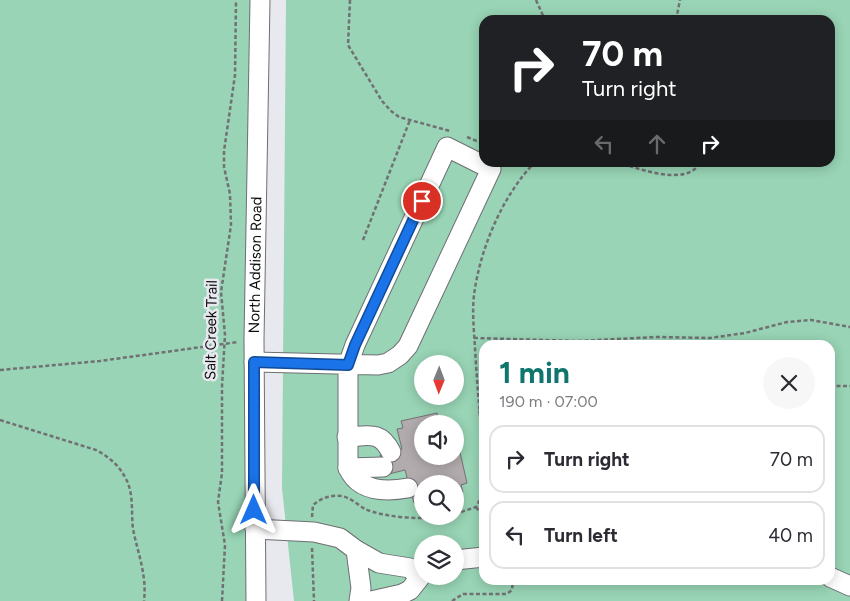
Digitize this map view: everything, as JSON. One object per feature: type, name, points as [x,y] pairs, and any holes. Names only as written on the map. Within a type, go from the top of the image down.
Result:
[{"type":"street","name":"North Addison Road","points":[[256,596],[254,340],[260,0]]},
{"type":"street","points":[[408,488],[388,492],[376,489],[358,481],[348,468],[348,365],[355,345],[447,147],[479,163]]},
{"type":"street","points":[[254,362],[378,365],[388,363],[400,355],[408,346],[492,170],[486,167]]},
{"type":"street","points":[[347,437],[377,436],[386,442],[387,459],[348,468]]},
{"type":"street","points":[[255,529],[314,532],[340,538],[379,563],[410,568],[414,571]]},
{"type":"street","points":[[356,550],[361,588],[359,601]]},
{"type":"street","points":[[464,559],[479,558]]},
{"type":"street","points":[[835,579],[850,586]]},
{"type":"street","points":[[371,601],[402,594],[410,590],[414,585]]},
{"type":"path","name":"Salt Creek Trail","points":[[222,601],[225,545],[218,502],[222,473],[222,386],[225,345],[221,292],[231,225],[230,194],[224,167],[224,151],[235,75],[236,0]]},
{"type":"path","points":[[350,0],[348,32],[351,52],[390,111],[410,120],[441,127],[479,142]]},
{"type":"path","points":[[536,0],[543,15]]},
{"type":"path","points":[[677,15],[680,0]]},
{"type":"path","points":[[363,240],[410,120]]},
{"type":"path","points":[[479,419],[474,338],[474,297],[483,256],[509,197],[531,167]]},
{"type":"path","points":[[638,167],[672,175],[690,172],[695,167]]},
{"type":"path","points":[[598,340],[656,337],[710,338],[745,333],[787,322],[811,320],[850,327]]},
{"type":"path","points":[[474,338],[544,340]]},
{"type":"path","points":[[0,370],[100,361],[254,340]]},
{"type":"path","points":[[835,386],[850,386]]},
{"type":"path","points":[[0,420],[96,450],[109,457],[120,469],[127,481],[132,497],[133,528],[146,576],[144,601]]},
{"type":"path","points":[[312,521],[313,505],[320,498],[343,496],[367,510],[414,517]]},
{"type":"path","points":[[464,511],[476,507],[479,501]]},
{"type":"path","points":[[476,507],[479,511]]},
{"type":"path","points":[[312,545],[314,601]]},
{"type":"path","points":[[452,601],[463,594],[507,594],[512,590],[512,585]]},
{"type":"green space","points":[[0,0],[252,0],[259,601],[0,601]]},
{"type":"green space","points":[[286,0],[850,0],[850,601],[294,601],[282,488]]},
{"type":"building","points":[[414,418],[414,465],[463,465],[467,483],[464,484],[464,475],[414,475],[414,503],[405,470],[385,475],[380,455],[402,449],[397,429],[403,428],[401,421]]},
{"type":"route","points":[[254,510],[254,362],[348,365],[355,345],[422,201]]}]
